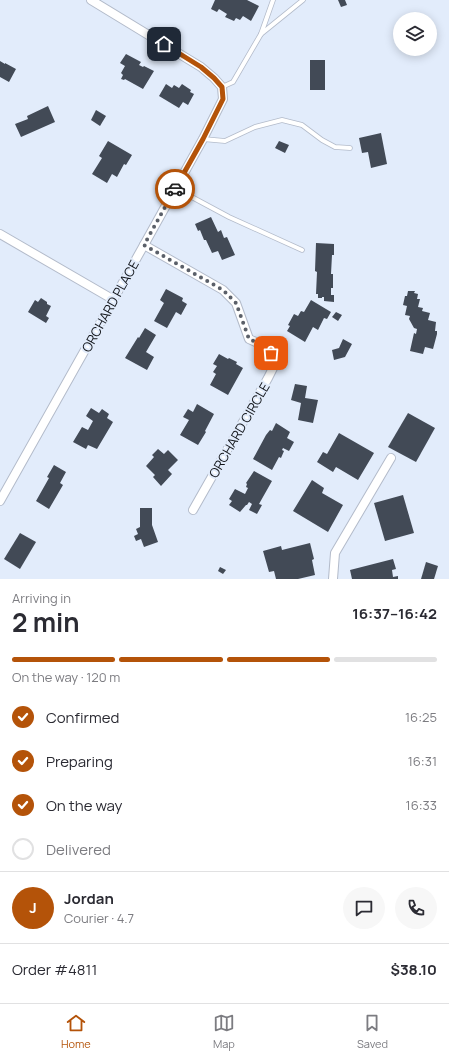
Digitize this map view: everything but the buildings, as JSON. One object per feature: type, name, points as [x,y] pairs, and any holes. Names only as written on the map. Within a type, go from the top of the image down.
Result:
[{"type":"street","points":[[91,0],[201,67],[222,87]]},
{"type":"street","name":"ORCHARD PLACE","points":[[0,501],[203,139],[223,99],[222,87]]},
{"type":"street","points":[[0,234],[114,300]]},
{"type":"street","name":"ORCHARD CIRCLE","points":[[144,245],[223,290],[236,303],[249,339],[269,348],[275,364],[192,510]]},
{"type":"street","points":[[333,579],[335,553],[391,458]]},
{"type":"lane","points":[[222,87],[234,82],[261,34],[273,0]]},
{"type":"lane","points":[[261,34],[304,0]]},
{"type":"lane","points":[[203,139],[225,140],[255,127],[282,120],[302,125],[322,140],[335,147],[350,148]]},
{"type":"lane","points":[[175,188],[229,217],[302,250]]},
{"type":"way so far","points":[[175,189],[144,245],[223,290],[236,303],[249,339],[269,348],[271,353]]},
{"type":"route","points":[[164,44],[201,67],[214,78],[222,87],[223,99],[175,189]]}]
